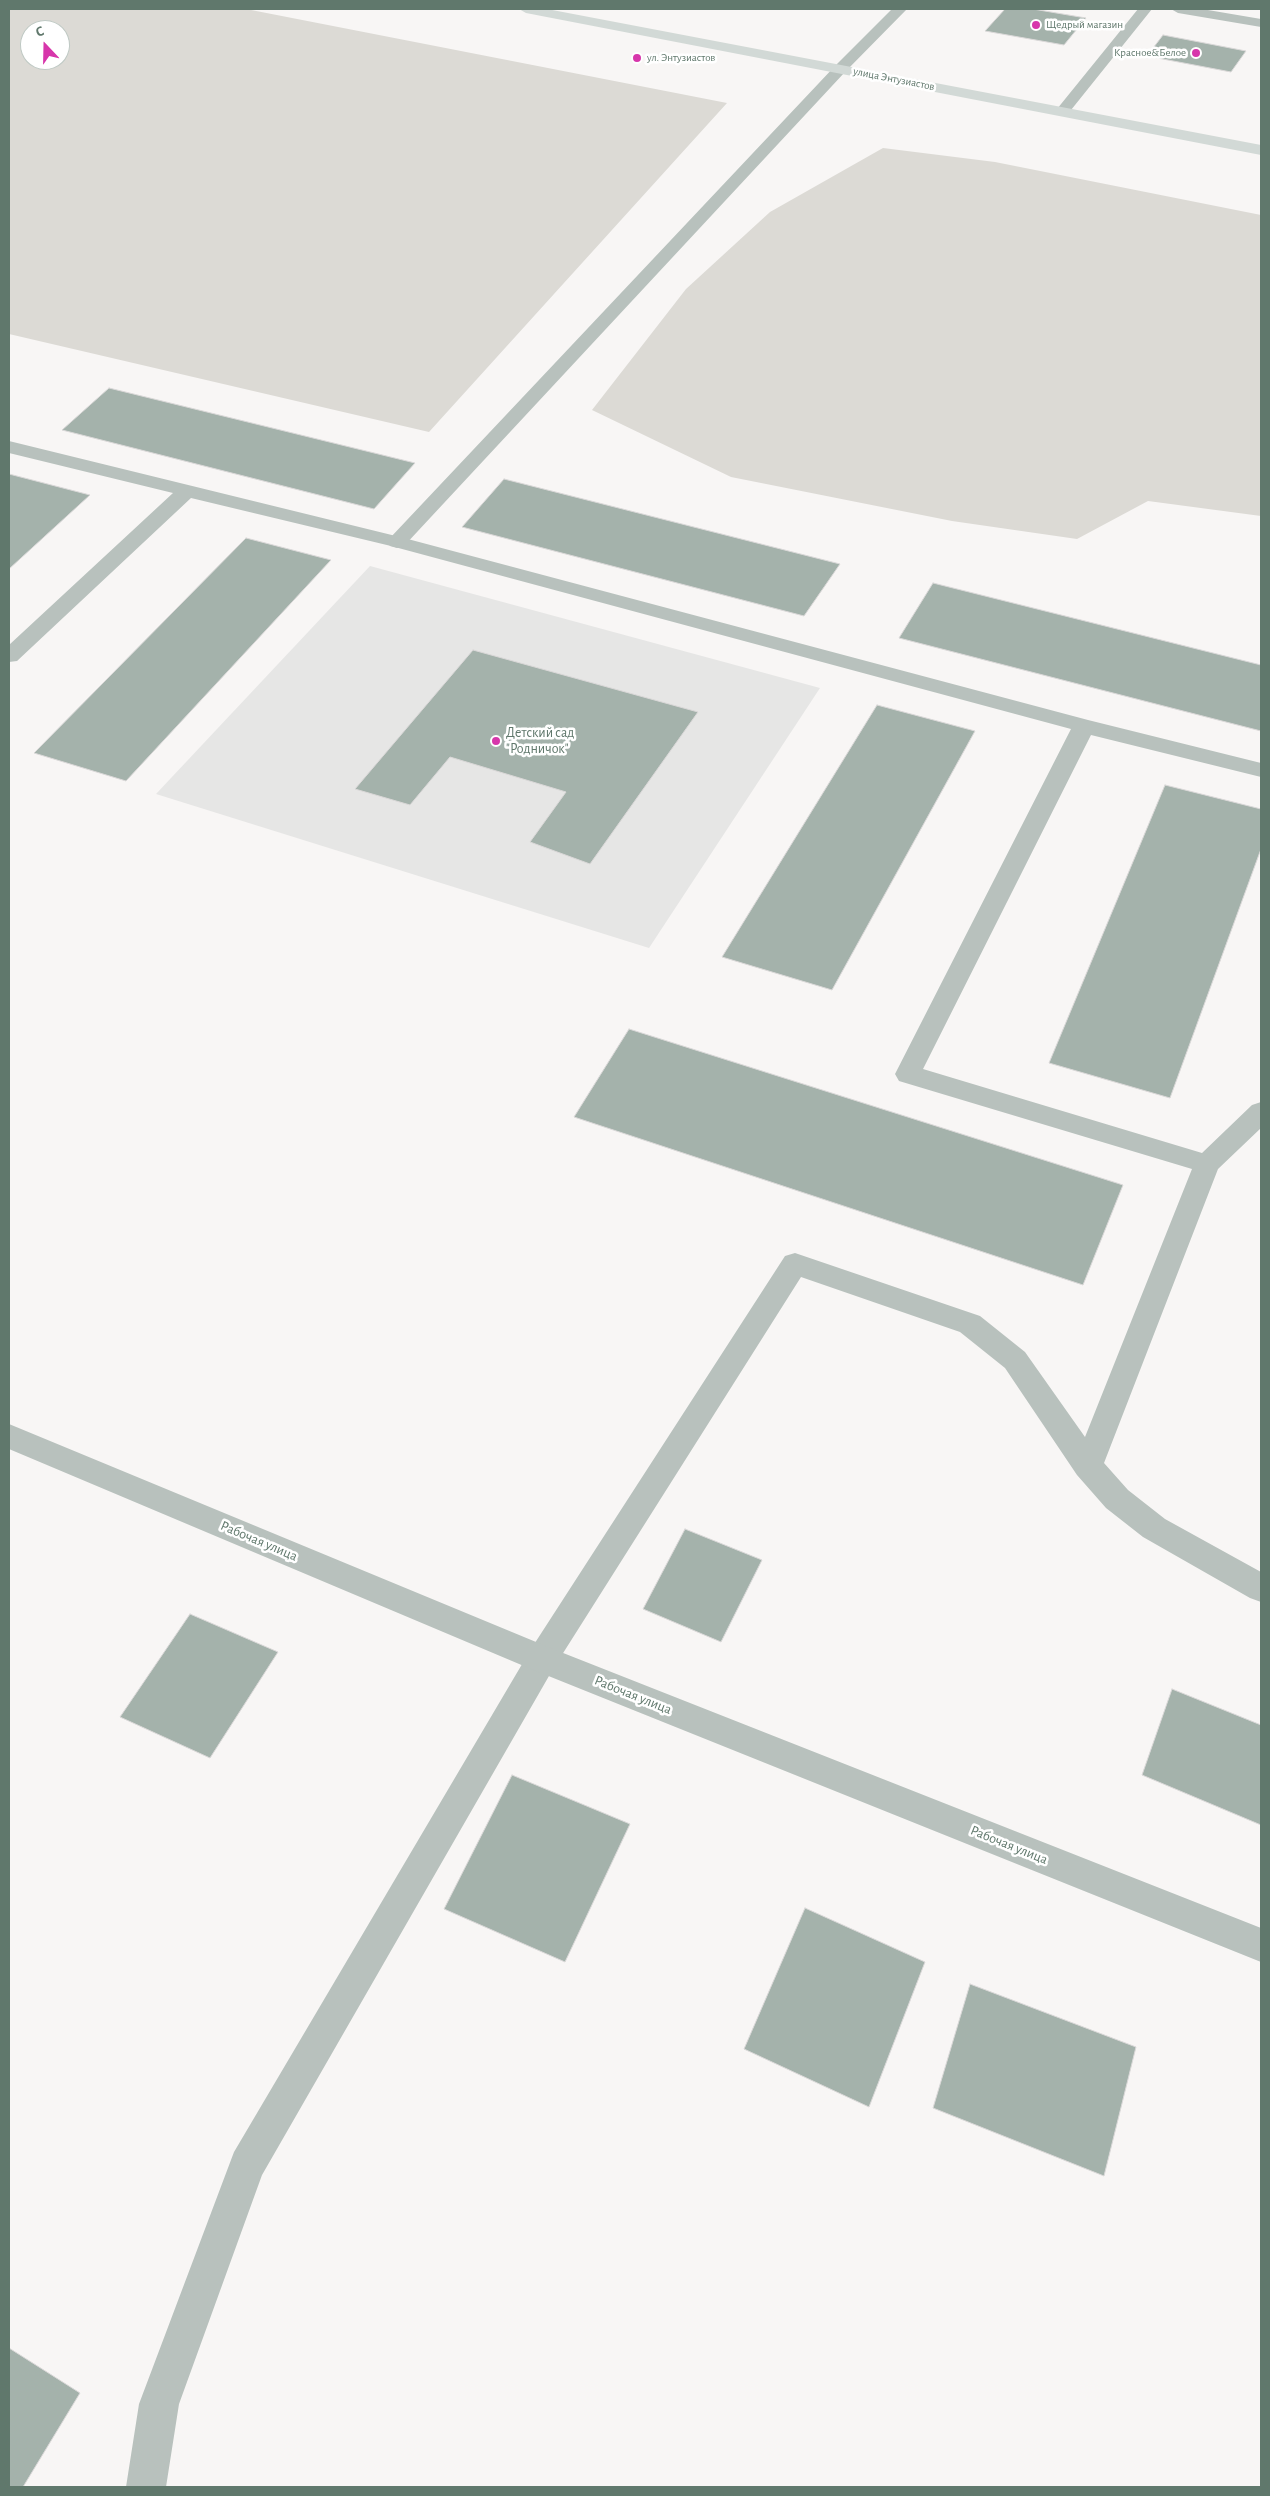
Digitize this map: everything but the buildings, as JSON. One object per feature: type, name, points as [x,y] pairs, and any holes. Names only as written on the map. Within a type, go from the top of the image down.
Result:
[{"type":"street","name":"улица Энтузиастов","points":[[526,9],[1261,150]]},
{"type":"street","points":[[397,542],[840,68],[900,9]]},
{"type":"street","points":[[1062,112],[1145,9]]},
{"type":"street","points":[[1178,9],[1261,23]]},
{"type":"street","points":[[9,447],[186,492],[397,542],[1084,726],[1261,770]]},
{"type":"street","points":[[9,656],[186,492]]},
{"type":"street","points":[[1084,726],[908,1074],[1207,1164]]},
{"type":"street","points":[[1088,1466],[1207,1164],[1261,1112]]},
{"type":"street","points":[[146,2487],[159,2404],[247,2165],[542,1659],[795,1264],[970,1324],[1015,1360],[1088,1466],[1118,1500],[1154,1528],[1261,1588]]},
{"type":"street","name":"Рабочая улица","points":[[9,1436],[542,1659],[1261,1945]]},
{"type":"shaded area","points":[[9,9],[246,9],[727,103],[429,432],[9,334]]},
{"type":"shaded area","points":[[883,148],[995,162],[1261,215],[1261,516],[1148,501],[1077,539],[952,521],[731,477],[592,410],[686,289],[770,212]]},
{"type":"shaded area","name":"Детский сад \"Родничок\"","points":[[370,566],[820,688],[649,948],[156,794]]},
{"type":"place","name":"Щедрый магазин","points":[[1036,25]]},
{"type":"place","name":"Красное&Белое","points":[[1196,53]]},
{"type":"place","name":"ул. Энтузиастов","points":[[637,58]]},
{"type":"place","name":"Детский сад \"Родничок\"","points":[[496,741]]}]
